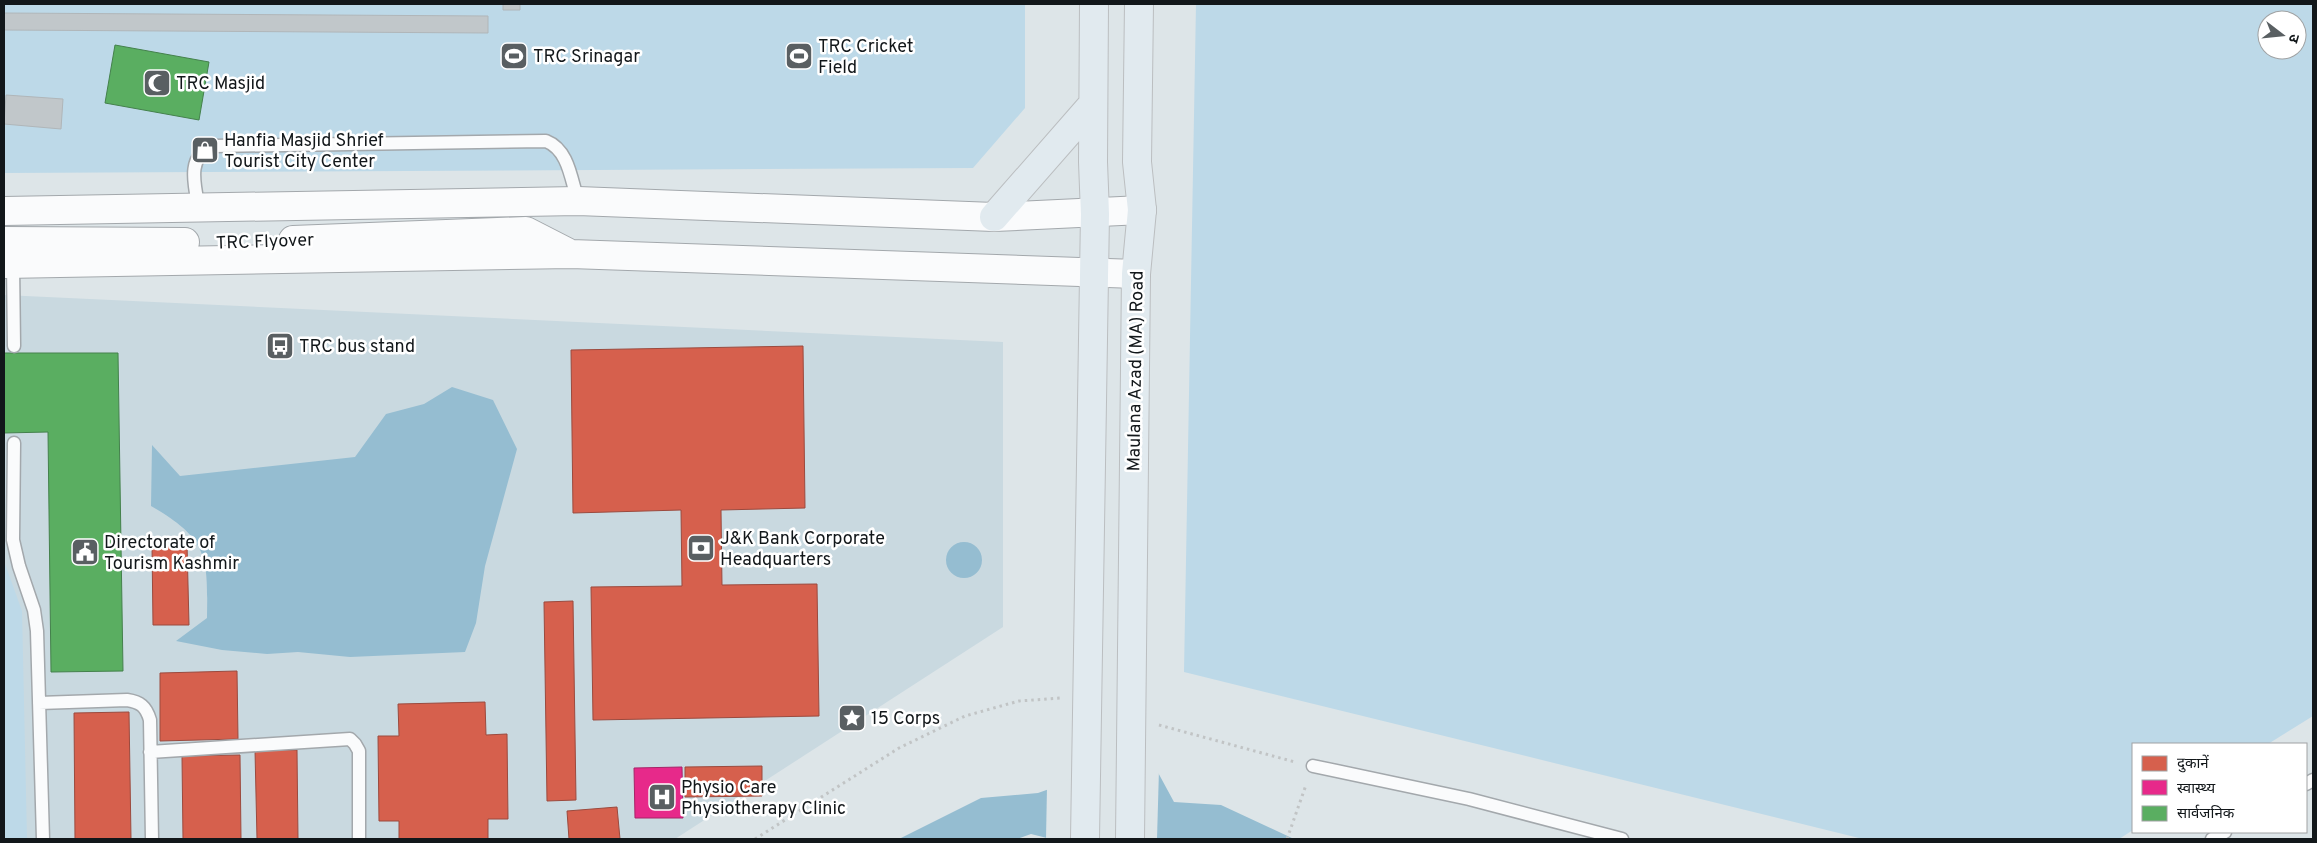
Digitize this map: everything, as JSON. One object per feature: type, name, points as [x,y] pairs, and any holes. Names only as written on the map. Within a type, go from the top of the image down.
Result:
[{"type":"main road","points":[[1085,839],[1095,214],[1094,4]]},
{"type":"main road","name":"Maulana Azad (MA) Road","points":[[1130,839],[1136,274],[1142,210],[1137,162],[1139,4]]},
{"type":"main road","points":[[994,218],[1093,104]]},
{"type":"main road","points":[[4,211],[573,201],[994,218],[1142,210]]},
{"type":"main road","points":[[526,231],[573,201]]},
{"type":"main road","name":"TRC Flyover","points":[[7,256],[240,243],[526,231],[571,254]]},
{"type":"main road","points":[[7,256],[571,254],[1093,274],[1136,274]]},
{"type":"lane","points":[[199,208],[193,175],[195,165],[201,154],[214,146],[546,141],[559,150],[565,159],[573,201]]},
{"type":"lane","points":[[7,256],[9,325],[14,346]]},
{"type":"lane","points":[[14,443],[13,540],[18,566],[34,610],[37,631],[43,839]]},
{"type":"lane","points":[[39,703],[127,700],[139,702],[147,710],[150,720],[152,839]]},
{"type":"lane","points":[[150,752],[341,738],[350,739],[359,752],[359,839]]},
{"type":"lane","points":[[1313,766],[1469,799],[1622,839]]},
{"type":"lane","points":[[2212,839],[2223,833]]},
{"type":"path","points":[[755,839],[899,748],[965,716],[1019,701],[1088,696]]},
{"type":"path","points":[[1131,728],[1313,766]]},
{"type":"path","points":[[1287,839],[1302,798]]},
{"type":"shaded area","name":"TRC Srinagar","points":[[4,4],[1025,4],[1025,108],[973,168],[4,173]]},
{"type":"shaded area","points":[[1196,4],[2313,4],[2313,716],[2270,743],[2132,743],[2132,831],[2119,839],[1863,839],[1184,672]]},
{"type":"shaded area","points":[[4,295],[1003,342],[1003,627],[675,839],[4,839]]},
{"type":"shaded area","points":[[452,387],[493,400],[517,449],[485,566],[476,623],[465,652],[350,657],[298,652],[267,654],[222,650],[176,641],[207,618],[207,579],[201,551],[194,540],[184,529],[151,506],[152,445],[180,476],[355,457],[386,414],[424,404]]},
{"type":"shaded area","points":[[964,542],[971,543],[977,547],[981,553],[981,567],[977,573],[971,577],[964,578],[957,577],[951,573],[947,567],[946,560],[947,553],[951,547],[957,543]]},
{"type":"shaded area","points":[[4,561],[22,611],[27,839],[4,839]]},
{"type":"shaded area","points":[[1148,754],[1174,802],[1221,805],[1294,839],[1051,839],[1031,834],[1017,839],[899,839],[981,798],[1038,793]]},
{"type":"pier","points":[[1149,751],[1159,769],[1157,839],[1046,839],[1047,787]]},
{"type":"building: दुकानें","name":"J&K Bank Corporate Headquarters","points":[[803,346],[805,508],[721,510],[722,585],[817,584],[819,716],[593,720],[591,587],[682,586],[681,510],[573,513],[571,350]]},
{"type":"building: दुकानें","points":[[187,544],[189,625],[153,625],[152,545]]},
{"type":"building: दुकानें","points":[[573,601],[576,800],[547,801],[544,602]]},
{"type":"building: दुकानें","points":[[237,671],[238,739],[160,741],[160,673]]},
{"type":"building: दुकानें","points":[[485,702],[486,735],[507,734],[508,819],[488,819],[488,839],[399,839],[399,821],[379,821],[378,736],[399,736],[398,704]]},
{"type":"building: दुकानें","points":[[129,712],[131,839],[75,839],[74,713]]},
{"type":"building: दुकानें","points":[[255,750],[297,750],[298,839],[257,839]]},
{"type":"building: दुकानें","points":[[240,755],[241,839],[183,839],[182,756]]},
{"type":"building: दुकानें","points":[[762,766],[762,796],[685,797],[685,767]]},
{"type":"building: दुकानें","points":[[617,807],[620,839],[569,839],[567,811]]},
{"type":"building: स्वास्थ्य","points":[[682,767],[683,818],[635,818],[634,768]]},
{"type":"building: सार्वजनिक","name":"TRC Masjid","points":[[115,45],[209,62],[199,120],[105,103]]},
{"type":"building: सार्वजनिक","name":"Directorate of Tourism Kashmir","points":[[4,353],[118,353],[123,671],[51,672],[48,432],[4,433]]},
{"type":"building: अन्य","points":[[503,4],[520,4],[520,10],[503,10]]},
{"type":"building: अन्य","points":[[4,13],[488,16],[488,33],[4,30]]},
{"type":"building: अन्य","points":[[6,95],[63,99],[61,129],[4,124]]},
{"type":"place","name":"TRC Srinagar","points":[[514,56]]},
{"type":"place","name":"TRC Cricket Field","points":[[799,56]]},
{"type":"place","name":"TRC Masjid","points":[[157,83]]},
{"type":"place","name":"Hanfia Masjid Shrief Tourist City Center","points":[[205,150]]},
{"type":"place","name":"TRC bus stand","points":[[280,346]]},
{"type":"place","name":"J&K Bank Corporate Headquarters","points":[[701,548]]},
{"type":"place","name":"Directorate of Tourism Kashmir","points":[[85,552]]},
{"type":"place","name":"15 Corps","points":[[852,718]]},
{"type":"place","name":"Physio Care Physiotherapy Clinic","points":[[662,797]]}]
